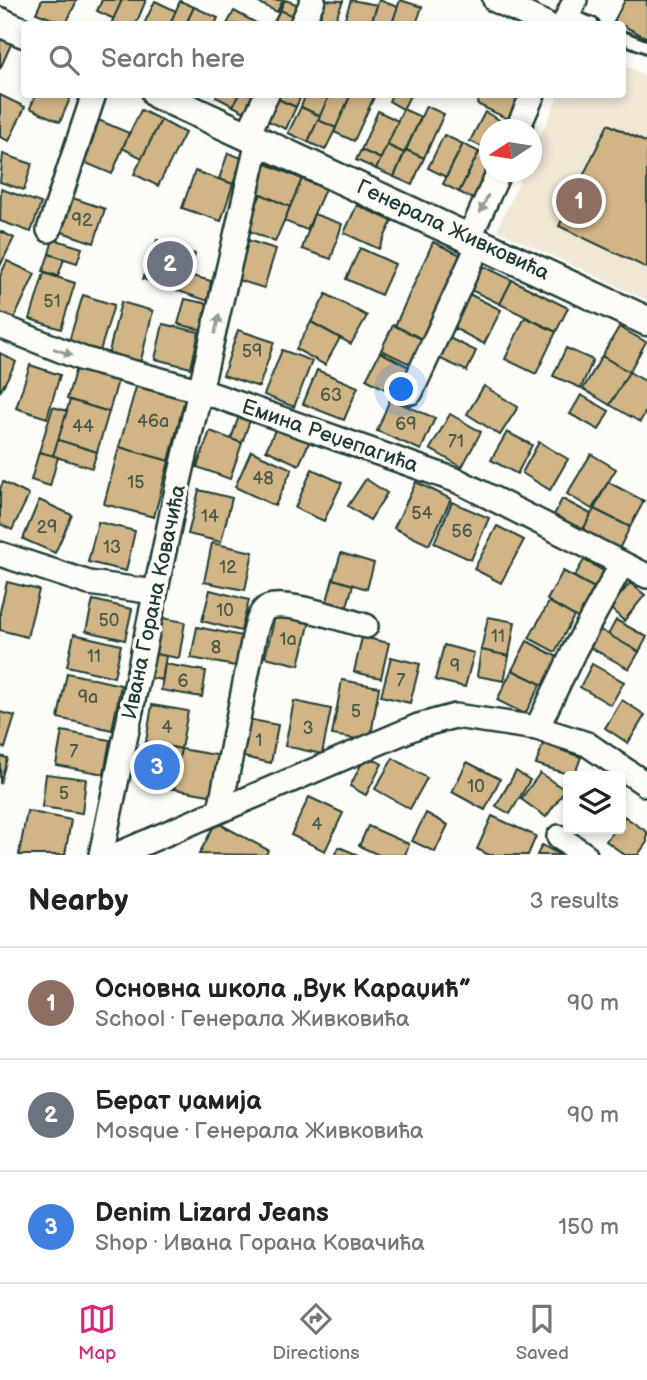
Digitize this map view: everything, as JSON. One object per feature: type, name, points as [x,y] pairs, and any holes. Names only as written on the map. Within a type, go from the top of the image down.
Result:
[{"type":"street","points":[[303,21],[313,0]]},
{"type":"street","points":[[495,0],[539,21]]},
{"type":"street","points":[[0,22],[21,32]]},
{"type":"street","points":[[49,230],[93,98]]},
{"type":"street","name":"Генерала Живковића","points":[[165,98],[475,239],[647,321]]},
{"type":"street","points":[[202,391],[252,139],[266,98]]},
{"type":"street","points":[[522,119],[531,98]]},
{"type":"street","points":[[411,392],[475,239],[495,182]]},
{"type":"street","name":"Емина Реџепагића","points":[[0,326],[83,359],[202,391],[458,481],[647,576]]},
{"type":"street","name":"Ивана Горана Ковачића","points":[[100,855],[155,592],[202,391]]},
{"type":"street","points":[[0,554],[66,578],[155,592]]},
{"type":"street","points":[[537,728],[580,639],[622,564]]},
{"type":"street","points":[[219,810],[254,637],[264,609],[286,605],[366,626]]},
{"type":"street","points":[[116,855],[442,718],[471,718],[537,728],[587,744],[647,785]]},
{"type":"street","points":[[559,837],[585,855]]},
{"type":"lane","points":[[570,13],[587,21]]},
{"type":"lane","points":[[626,39],[647,47]]},
{"type":"shaded area","points":[[626,66],[647,76],[647,300],[497,230],[519,182],[542,182],[542,132],[558,98],[626,98]]},
{"type":"building","points":[[42,0],[77,0],[67,21],[58,21],[36,13]]},
{"type":"building","points":[[102,0],[122,0],[114,19],[97,11]]},
{"type":"building","points":[[122,0],[146,0],[137,21],[112,21]]},
{"type":"building","points":[[253,0],[283,0],[277,12]]},
{"type":"building","points":[[285,0],[308,8],[302,20],[280,10]]},
{"type":"building","points":[[319,0],[343,1],[335,21],[313,13]]},
{"type":"building","points":[[351,0],[377,5],[372,21],[344,21]]},
{"type":"building","points":[[379,0],[398,7],[393,21],[372,21]]},
{"type":"building","points":[[400,0],[422,7],[417,21],[393,21]]},
{"type":"building","points":[[625,0],[647,0],[647,38],[626,27],[626,21],[614,21]]},
{"type":"building","points":[[155,1],[176,11],[171,21],[145,21]]},
{"type":"building","points":[[180,1],[194,7],[187,21],[171,21]]},
{"type":"building","points":[[194,7],[218,18],[216,21],[187,21]]},
{"type":"building","points":[[280,10],[302,20],[302,21],[274,21]]},
{"type":"building","points":[[234,11],[252,21],[229,21]]},
{"type":"building","points":[[313,13],[330,21],[309,21]]},
{"type":"building","points":[[0,37],[12,42],[0,69]]},
{"type":"building","points":[[0,95],[25,107],[9,141],[0,137]]},
{"type":"building","points":[[34,98],[70,98],[60,122],[30,108]]},
{"type":"building","points":[[218,98],[237,98],[233,106]]},
{"type":"building","points":[[237,98],[262,100],[254,117],[233,106]]},
{"type":"building","points":[[275,98],[300,98],[296,107]]},
{"type":"building","points":[[275,98],[296,107],[286,129],[266,120]]},
{"type":"building","points":[[304,98],[328,98],[320,116],[301,107]]},
{"type":"building","points":[[328,98],[349,98],[336,128],[318,120]]},
{"type":"building","points":[[349,98],[374,98],[354,141],[334,132]]},
{"type":"building","points":[[390,98],[409,98],[403,109],[389,101]]},
{"type":"building","points":[[480,98],[520,98],[510,119],[477,104]]},
{"type":"building","points":[[426,106],[444,114],[424,158],[406,150]]},
{"type":"building","points":[[301,107],[320,116],[308,142],[288,133]]},
{"type":"building","points":[[403,109],[421,117],[404,153],[387,145]]},
{"type":"building","points":[[141,110],[161,120],[142,158],[122,148]]},
{"type":"building","points":[[378,111],[398,121],[381,159],[361,150]]},
{"type":"building","points":[[485,112],[498,119],[481,119]]},
{"type":"building","points":[[96,119],[129,133],[112,174],[79,160]]},
{"type":"building","points":[[161,120],[185,133],[158,186],[134,174]]},
{"type":"building","points":[[318,120],[336,128],[325,150],[308,142]]},
{"type":"building","points":[[479,124],[479,146],[470,141]]},
{"type":"building","points":[[608,124],[647,143],[647,268],[559,226]]},
{"type":"building","points":[[444,135],[463,144],[446,177],[428,168]]},
{"type":"building","points":[[463,144],[479,152],[459,192],[443,184]]},
{"type":"building","points":[[387,145],[404,153],[394,177],[376,169]]},
{"type":"building","points":[[361,150],[381,159],[376,169],[356,160]]},
{"type":"building","points":[[406,150],[424,158],[412,185],[394,177]]},
{"type":"building","points":[[479,152],[479,182],[486,182],[477,201],[459,192]]},
{"type":"building","points":[[228,153],[242,158],[233,184],[219,179]]},
{"type":"building","points":[[3,154],[32,164],[24,190],[0,182]]},
{"type":"building","points":[[262,162],[302,179],[290,207],[251,190]]},
{"type":"building","points":[[195,171],[233,184],[221,221],[182,208]]},
{"type":"building","points":[[302,179],[325,189],[307,230],[284,221]]},
{"type":"building","points":[[1,189],[41,203],[31,232],[0,221]]},
{"type":"building","points":[[261,194],[290,207],[275,242],[245,229]]},
{"type":"building","points":[[70,197],[105,209],[94,243],[59,231]]},
{"type":"building","points":[[357,205],[392,221],[379,249],[344,233]]},
{"type":"building","points":[[314,214],[342,224],[331,259],[302,249]]},
{"type":"building","points":[[0,231],[14,238],[0,266]]},
{"type":"building","points":[[53,239],[82,248],[77,263],[49,254]]},
{"type":"building","points":[[157,240],[195,254],[189,275],[211,281],[208,301],[143,279]]},
{"type":"building","points":[[247,240],[276,249],[264,288],[235,279]]},
{"type":"building","points":[[433,242],[463,256],[424,340],[395,326]]},
{"type":"building","points":[[360,248],[395,264],[381,295],[346,279]]},
{"type":"building","points":[[49,254],[64,259],[58,276],[43,271]]},
{"type":"building","points":[[7,261],[35,274],[14,319],[0,313],[0,276]]},
{"type":"building","points":[[483,266],[512,280],[500,304],[471,290]]},
{"type":"building","points":[[44,273],[75,283],[61,329],[30,319]]},
{"type":"building","points":[[512,280],[568,308],[556,332],[500,304]]},
{"type":"building","points":[[326,294],[367,316],[351,344],[311,322]]},
{"type":"building","points":[[469,294],[501,310],[484,344],[452,327]]},
{"type":"building","points":[[83,295],[114,305],[100,351],[69,341]]},
{"type":"building","points":[[185,299],[209,304],[202,330],[178,324]]},
{"type":"building","points":[[121,302],[153,311],[139,368],[107,360]]},
{"type":"building","points":[[525,317],[556,332],[536,374],[505,359]]},
{"type":"building","points":[[311,322],[340,338],[325,365],[296,349]]},
{"type":"building","points":[[163,324],[199,332],[191,368],[155,359]]},
{"type":"building","points":[[393,325],[424,340],[412,365],[381,350]]},
{"type":"building","points":[[619,327],[646,342],[629,372],[602,356]]},
{"type":"building","points":[[238,330],[274,342],[259,387],[223,375]]},
{"type":"building","points":[[445,336],[476,351],[467,371],[436,357]]},
{"type":"building","points":[[566,348],[593,360],[581,388],[553,376]]},
{"type":"building","points":[[282,350],[312,361],[294,407],[264,395]]},
{"type":"building","points":[[380,352],[411,368],[398,396],[366,379]]},
{"type":"building","points":[[0,353],[16,362],[0,392]]},
{"type":"building","points":[[602,356],[629,372],[610,405],[583,389]]},
{"type":"building","points":[[77,364],[119,377],[109,412],[67,399]]},
{"type":"building","points":[[30,365],[60,375],[47,418],[16,408]]},
{"type":"building","points":[[317,370],[358,387],[344,420],[303,404]]},
{"type":"building","points":[[629,372],[647,382],[647,409],[640,422],[610,405]]},
{"type":"building","points":[[138,380],[186,394],[169,461],[119,447]]},
{"type":"building","points":[[484,386],[518,407],[500,435],[467,414]]},
{"type":"building","points":[[581,395],[609,411],[599,430],[570,414]]},
{"type":"building","points":[[390,399],[435,418],[421,450],[377,431]]},
{"type":"building","points":[[70,400],[109,412],[97,452],[58,440]]},
{"type":"building","points":[[53,407],[67,411],[53,456],[39,452]]},
{"type":"building","points":[[450,414],[481,432],[462,467],[430,449]]},
{"type":"building","points":[[239,416],[250,420],[242,443],[231,439]]},
{"type":"building","points":[[279,421],[312,436],[299,465],[266,450]]},
{"type":"building","points":[[210,431],[242,443],[230,479],[197,467]]},
{"type":"building","points":[[507,432],[532,445],[517,474],[491,460]]},
{"type":"building","points":[[58,440],[97,452],[92,468],[53,456]]},
{"type":"building","points":[[539,442],[568,459],[550,490],[522,473]]},
{"type":"building","points":[[119,447],[169,461],[154,517],[104,504]]},
{"type":"building","points":[[251,451],[292,469],[275,506],[235,487]]},
{"type":"building","points":[[39,452],[58,457],[50,486],[31,480]]},
{"type":"building","points":[[591,454],[616,469],[592,509],[567,494]]},
{"type":"building","points":[[312,469],[342,483],[324,521],[295,508]]},
{"type":"building","points":[[366,479],[387,493],[370,520],[348,506]]},
{"type":"building","points":[[3,482],[29,495],[12,530],[0,524],[0,489]]},
{"type":"building","points":[[416,482],[451,499],[429,545],[394,528]]},
{"type":"building","points":[[608,482],[644,501],[630,527],[594,509]]},
{"type":"building","points":[[199,490],[232,498],[221,542],[188,534]]},
{"type":"building","points":[[562,499],[591,514],[582,532],[553,517]]},
{"type":"building","points":[[39,500],[72,515],[55,553],[23,539]]},
{"type":"building","points":[[452,502],[489,518],[471,560],[434,543]]},
{"type":"building","points":[[594,509],[630,527],[618,551],[582,532]]},
{"type":"building","points":[[98,522],[135,531],[126,571],[88,562]]},
{"type":"building","points":[[497,526],[524,540],[501,583],[474,569]]},
{"type":"building","points":[[212,543],[253,552],[245,590],[204,582]]},
{"type":"building","points":[[341,553],[374,563],[367,589],[333,579]]},
{"type":"building","points":[[584,560],[607,573],[598,590],[574,577]]},
{"type":"building","points":[[563,571],[598,590],[581,620],[547,600]]},
{"type":"building","points":[[333,579],[353,585],[345,613],[325,608]]},
{"type":"building","points":[[7,582],[39,590],[27,637],[0,630],[0,611]]},
{"type":"building","points":[[630,583],[645,595],[624,621],[610,608]]},
{"type":"building","points":[[210,590],[249,600],[241,631],[202,621]]},
{"type":"building","points":[[93,600],[132,609],[125,640],[86,631]]},
{"type":"building","points":[[549,602],[574,616],[555,652],[529,638]]},
{"type":"building","points":[[276,613],[310,621],[299,665],[265,657]]},
{"type":"building","points":[[488,617],[515,622],[509,656],[481,650]]},
{"type":"building","points":[[162,618],[185,622],[179,658],[155,654]]},
{"type":"building","points":[[616,620],[647,637],[639,652],[608,635]]},
{"type":"building","points":[[197,627],[242,636],[236,666],[191,658]]},
{"type":"building","points":[[597,628],[639,652],[629,669],[588,646]]},
{"type":"building","points":[[74,634],[121,645],[114,677],[67,666]]},
{"type":"building","points":[[362,637],[389,643],[381,678],[354,672]]},
{"type":"building","points":[[527,641],[565,661],[551,689],[512,670]]},
{"type":"building","points":[[444,645],[474,653],[465,687],[435,680]]},
{"type":"building","points":[[481,650],[509,656],[504,681],[477,676]]},
{"type":"building","points":[[155,654],[166,656],[162,680],[151,678]]},
{"type":"building","points":[[391,657],[420,664],[410,703],[381,696]]},
{"type":"building","points":[[165,664],[206,671],[202,697],[161,690]]},
{"type":"building","points":[[592,664],[624,682],[611,705],[580,687]]},
{"type":"building","points":[[512,670],[541,684],[525,714],[497,700]]},
{"type":"building","points":[[67,673],[121,685],[112,730],[58,718]]},
{"type":"building","points":[[342,680],[379,687],[370,741],[332,735]]},
{"type":"building","points":[[622,700],[645,715],[628,743],[605,728]]},
{"type":"building","points":[[294,701],[331,709],[322,754],[285,746]]},
{"type":"building","points":[[152,705],[188,711],[181,749],[146,742]]},
{"type":"building","points":[[0,712],[15,716],[5,748],[0,747]]},
{"type":"building","points":[[247,719],[278,725],[271,763],[239,756]]},
{"type":"building","points":[[62,731],[110,740],[104,774],[56,765]]},
{"type":"building","points":[[146,742],[181,749],[174,789],[138,782]]},
{"type":"building","points":[[543,744],[581,757],[576,771],[563,773],[536,764]]},
{"type":"building","points":[[181,749],[222,756],[215,796],[174,789]]},
{"type":"building","points":[[366,755],[382,764],[366,795],[350,786]]},
{"type":"building","points":[[0,756],[7,758],[0,784]]},
{"type":"building","points":[[393,758],[427,778],[410,809],[375,789]]},
{"type":"building","points":[[467,762],[500,779],[485,810],[452,792]]},
{"type":"building","points":[[516,771],[530,780],[510,814],[496,806]]},
{"type":"building","points":[[540,773],[563,789],[563,793],[546,817],[521,799]]},
{"type":"building","points":[[46,774],[86,779],[82,813],[42,807]]},
{"type":"building","points":[[309,797],[343,813],[325,851],[291,835]]},
{"type":"building","points":[[27,811],[71,820],[65,855],[19,855]]},
{"type":"building","points":[[426,813],[448,825],[435,852],[412,841]]},
{"type":"building","points":[[492,816],[536,836],[528,855],[489,855],[477,849]]},
{"type":"building","points":[[626,817],[647,832],[647,842],[638,855],[625,855],[606,841],[611,834],[626,834]]},
{"type":"building","points":[[216,822],[268,850],[266,855],[199,854]]},
{"type":"building","points":[[368,826],[409,844],[405,855],[379,855],[359,846]]},
{"type":"building","points":[[542,845],[561,855],[537,855]]},
{"type":"building","points":[[339,847],[358,855],[335,855]]},
{"type":"place","name":"Основна школа „Вук Караџић”","points":[[579,201]]},
{"type":"place","name":"Берат џамија","points":[[170,264]]},
{"type":"place","name":"Denim Lizard Jeans","points":[[157,767]]}]
